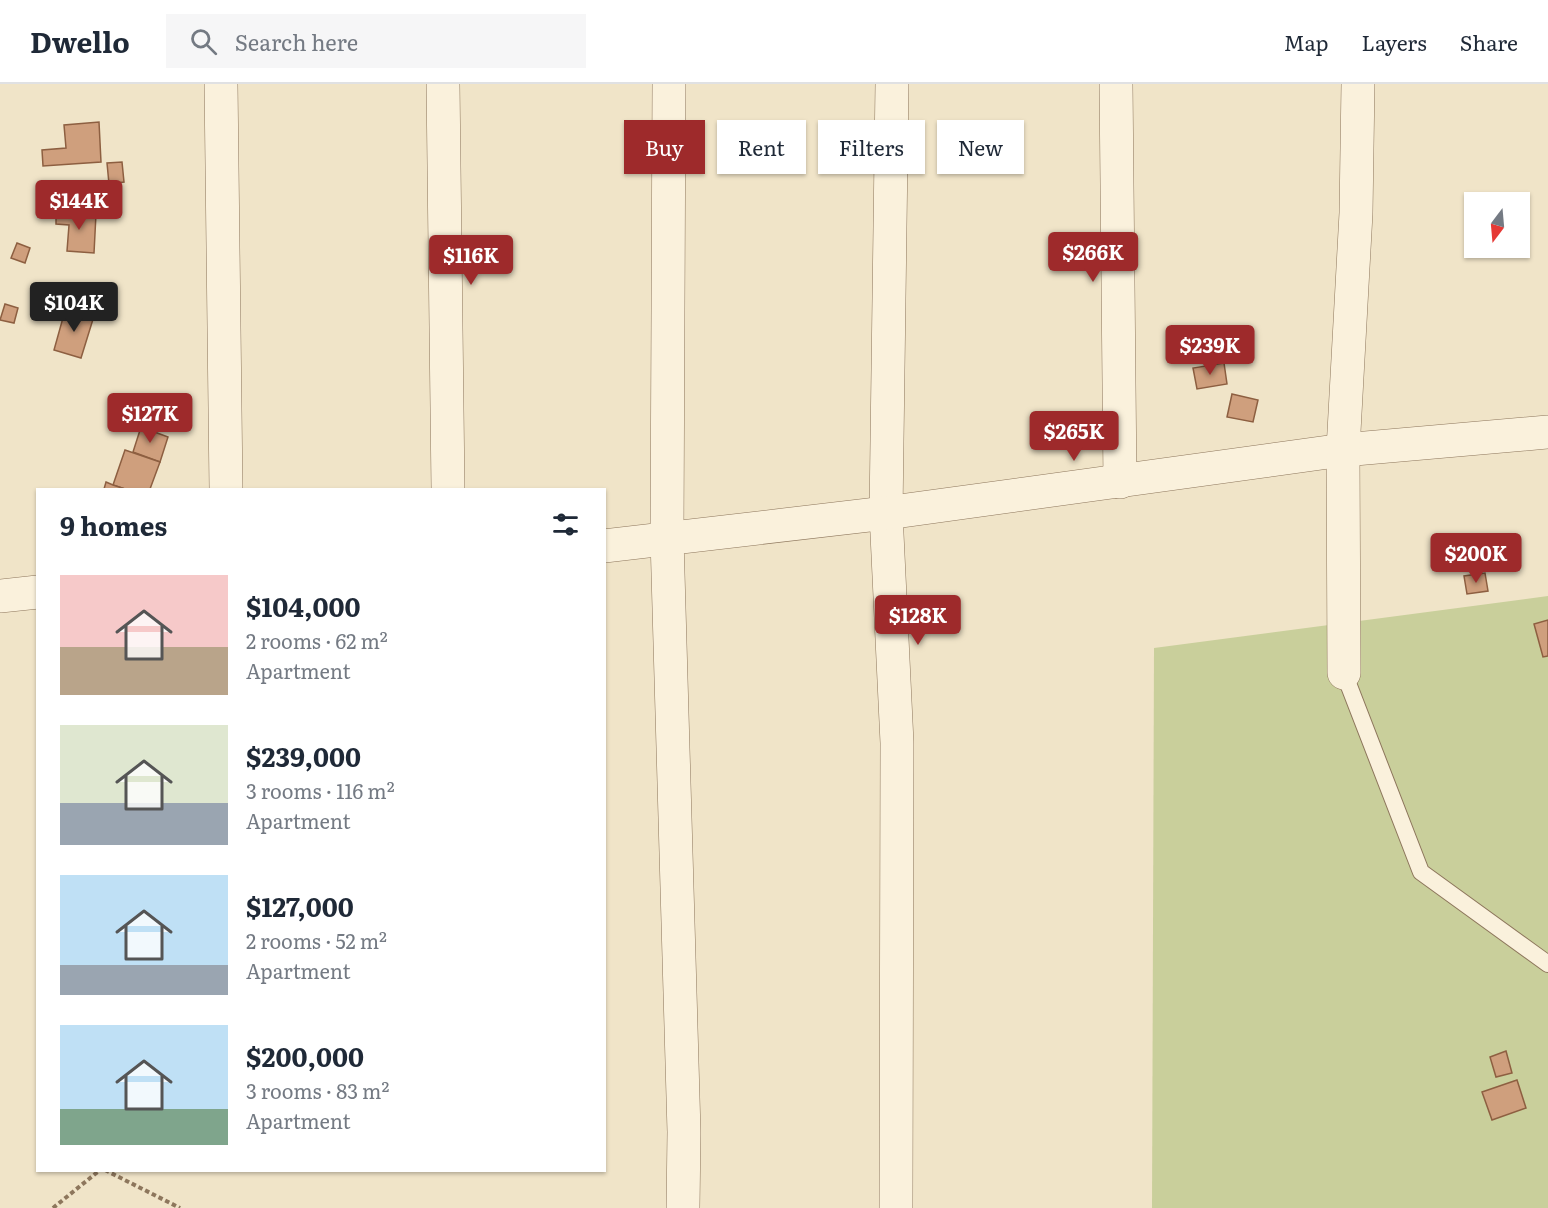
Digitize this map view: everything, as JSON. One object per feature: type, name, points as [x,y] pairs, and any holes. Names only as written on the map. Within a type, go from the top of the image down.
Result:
[{"type":"street","points":[[221,84],[226,488]]},
{"type":"street","points":[[443,84],[448,488]]},
{"type":"street","points":[[669,84],[667,538],[684,1132],[683,1208]]},
{"type":"street","points":[[892,84],[886,513],[897,743],[896,1208]]},
{"type":"street","points":[[1116,84],[1120,482]]},
{"type":"street","points":[[1344,673],[1343,450],[1356,213],[1358,84]]},
{"type":"street","points":[[606,546],[886,513],[1343,450],[1548,432]]},
{"type":"street","points":[[0,596],[36,592]]},
{"type":"lane","points":[[1344,673],[1421,872],[1548,964]]},
{"type":"path","points":[[53,1208],[98,1172]]},
{"type":"path","points":[[109,1172],[180,1208]]},
{"type":"green space","points":[[1548,596],[1548,1208],[1152,1208],[1154,648]]},
{"type":"building","points":[[99,122],[101,162],[43,166],[42,150],[66,148],[64,125]]},
{"type":"building","points":[[122,162],[124,182],[109,184],[107,163]]},
{"type":"building","points":[[56,212],[96,214],[94,253],[67,251],[69,225],[56,224]]},
{"type":"building","points":[[17,243],[30,248],[25,263],[11,258]]},
{"type":"building","points":[[5,304],[18,308],[14,323],[0,320]]},
{"type":"building","points":[[66,307],[94,316],[81,358],[54,350]]},
{"type":"building","points":[[1224,363],[1227,384],[1197,389],[1193,368]]},
{"type":"building","points":[[1232,394],[1258,400],[1253,422],[1227,417]]},
{"type":"building","points":[[141,427],[168,437],[160,462],[133,452]]},
{"type":"building","points":[[125,450],[160,462],[150,488],[122,488],[113,485]]},
{"type":"building","points":[[106,482],[122,488],[104,488]]},
{"type":"building","points":[[1485,573],[1488,591],[1467,594],[1464,576]]},
{"type":"building","points":[[1548,620],[1548,656],[1543,657],[1534,624]]},
{"type":"building","points":[[1506,1051],[1512,1073],[1496,1077],[1490,1057]]},
{"type":"building","points":[[1517,1080],[1526,1108],[1492,1120],[1482,1092]]}]
